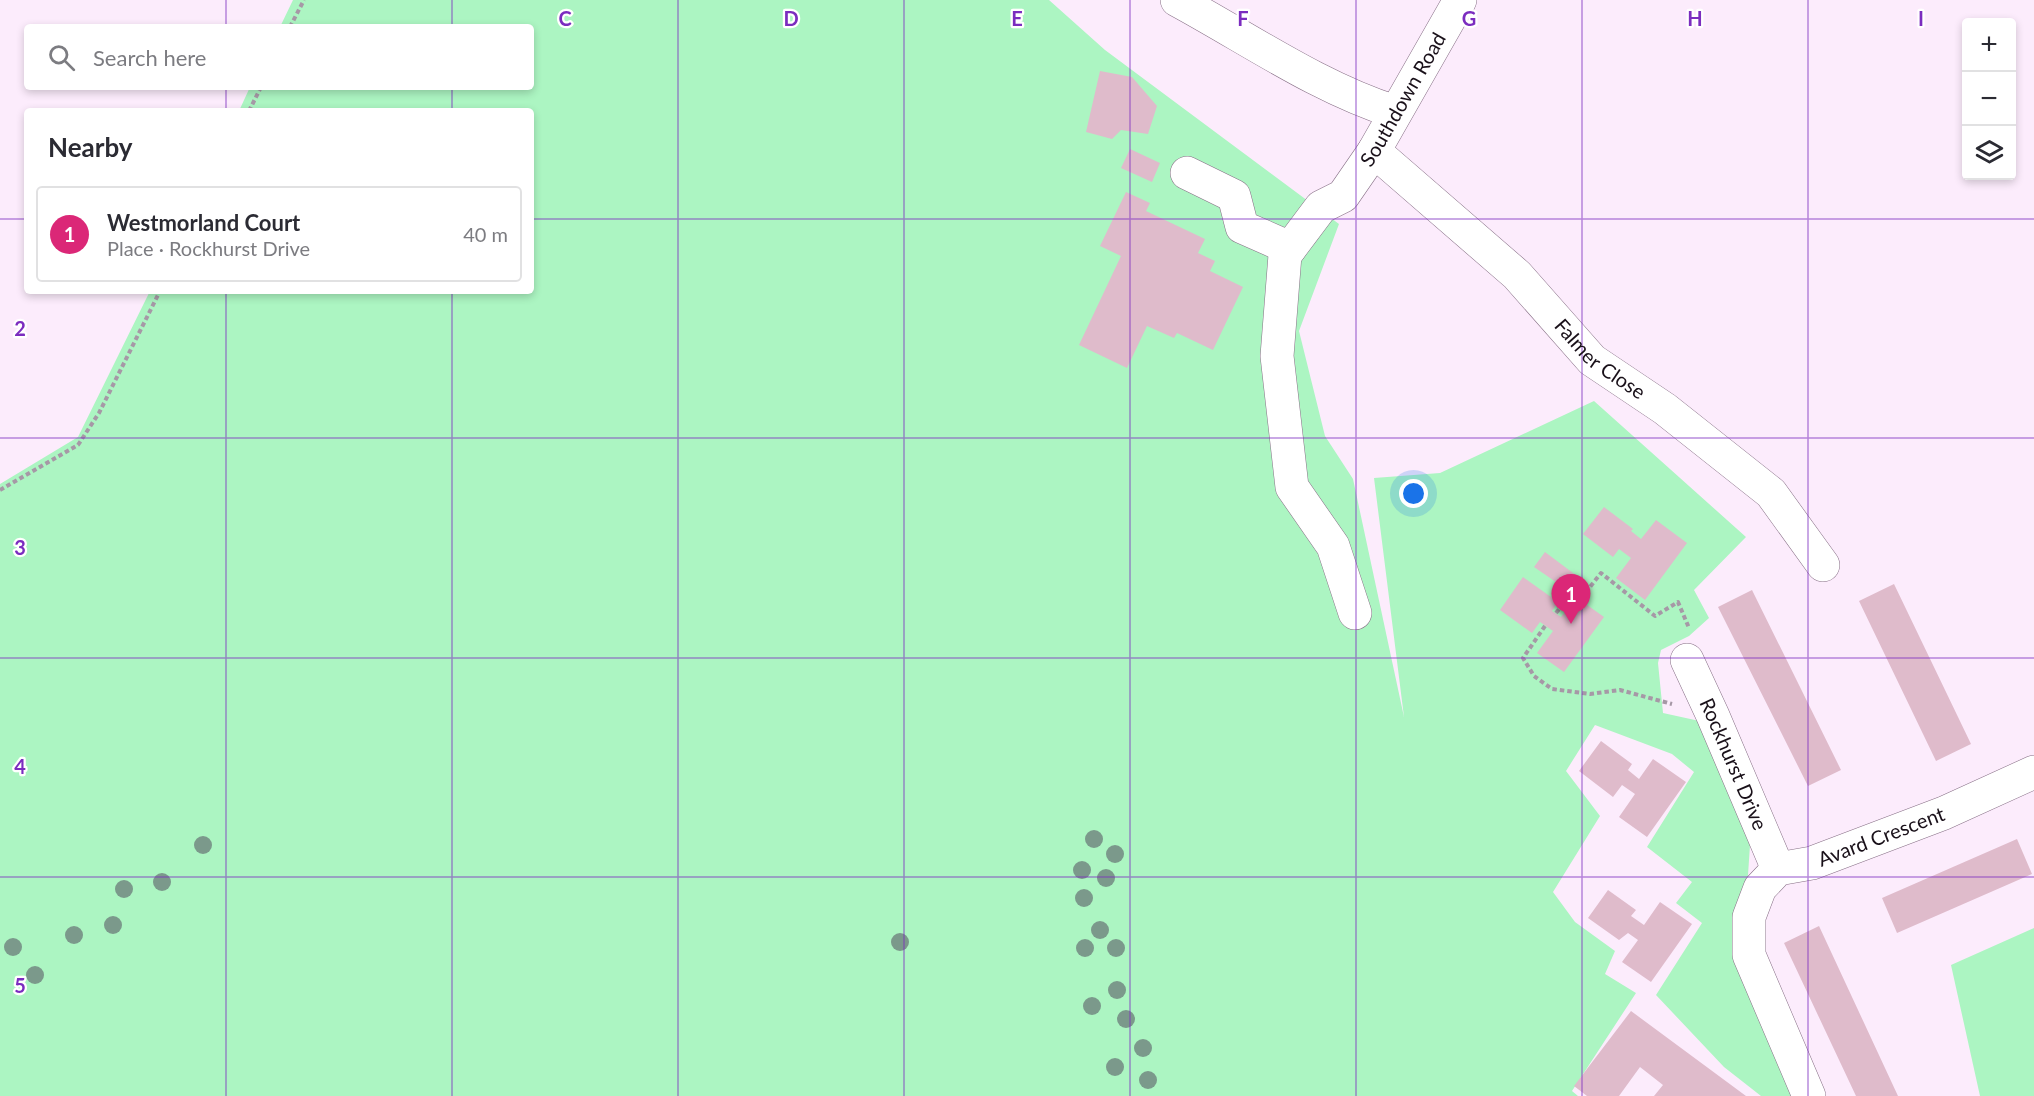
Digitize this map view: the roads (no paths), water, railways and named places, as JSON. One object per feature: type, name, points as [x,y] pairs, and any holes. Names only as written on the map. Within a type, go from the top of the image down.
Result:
[{"type":"street","points":[[1177,0],[1305,72],[1343,91],[1395,112]]},
{"type":"street","name":"Southdown Road","points":[[1290,248],[1321,207],[1343,196],[1374,151],[1460,0]]},
{"type":"street","name":"Falmer Close","points":[[1374,151],[1517,275],[1592,360],[1665,409],[1771,493],[1823,565]]},
{"type":"street","points":[[1187,173],[1234,196],[1242,227],[1290,248],[1285,255],[1277,356],[1292,487],[1334,546],[1355,613]]},
{"type":"street","name":"Rockhurst Drive","points":[[1687,660],[1778,869]]},
{"type":"street","name":"Avard Crescent","points":[[1778,869],[1812,863],[1933,817],[2034,772]]},
{"type":"street","points":[[1778,869],[1760,888],[1749,917],[1749,955],[1809,1096]]},
{"type":"place","name":"Westmorland Court","points":[[1571,624]]}]
